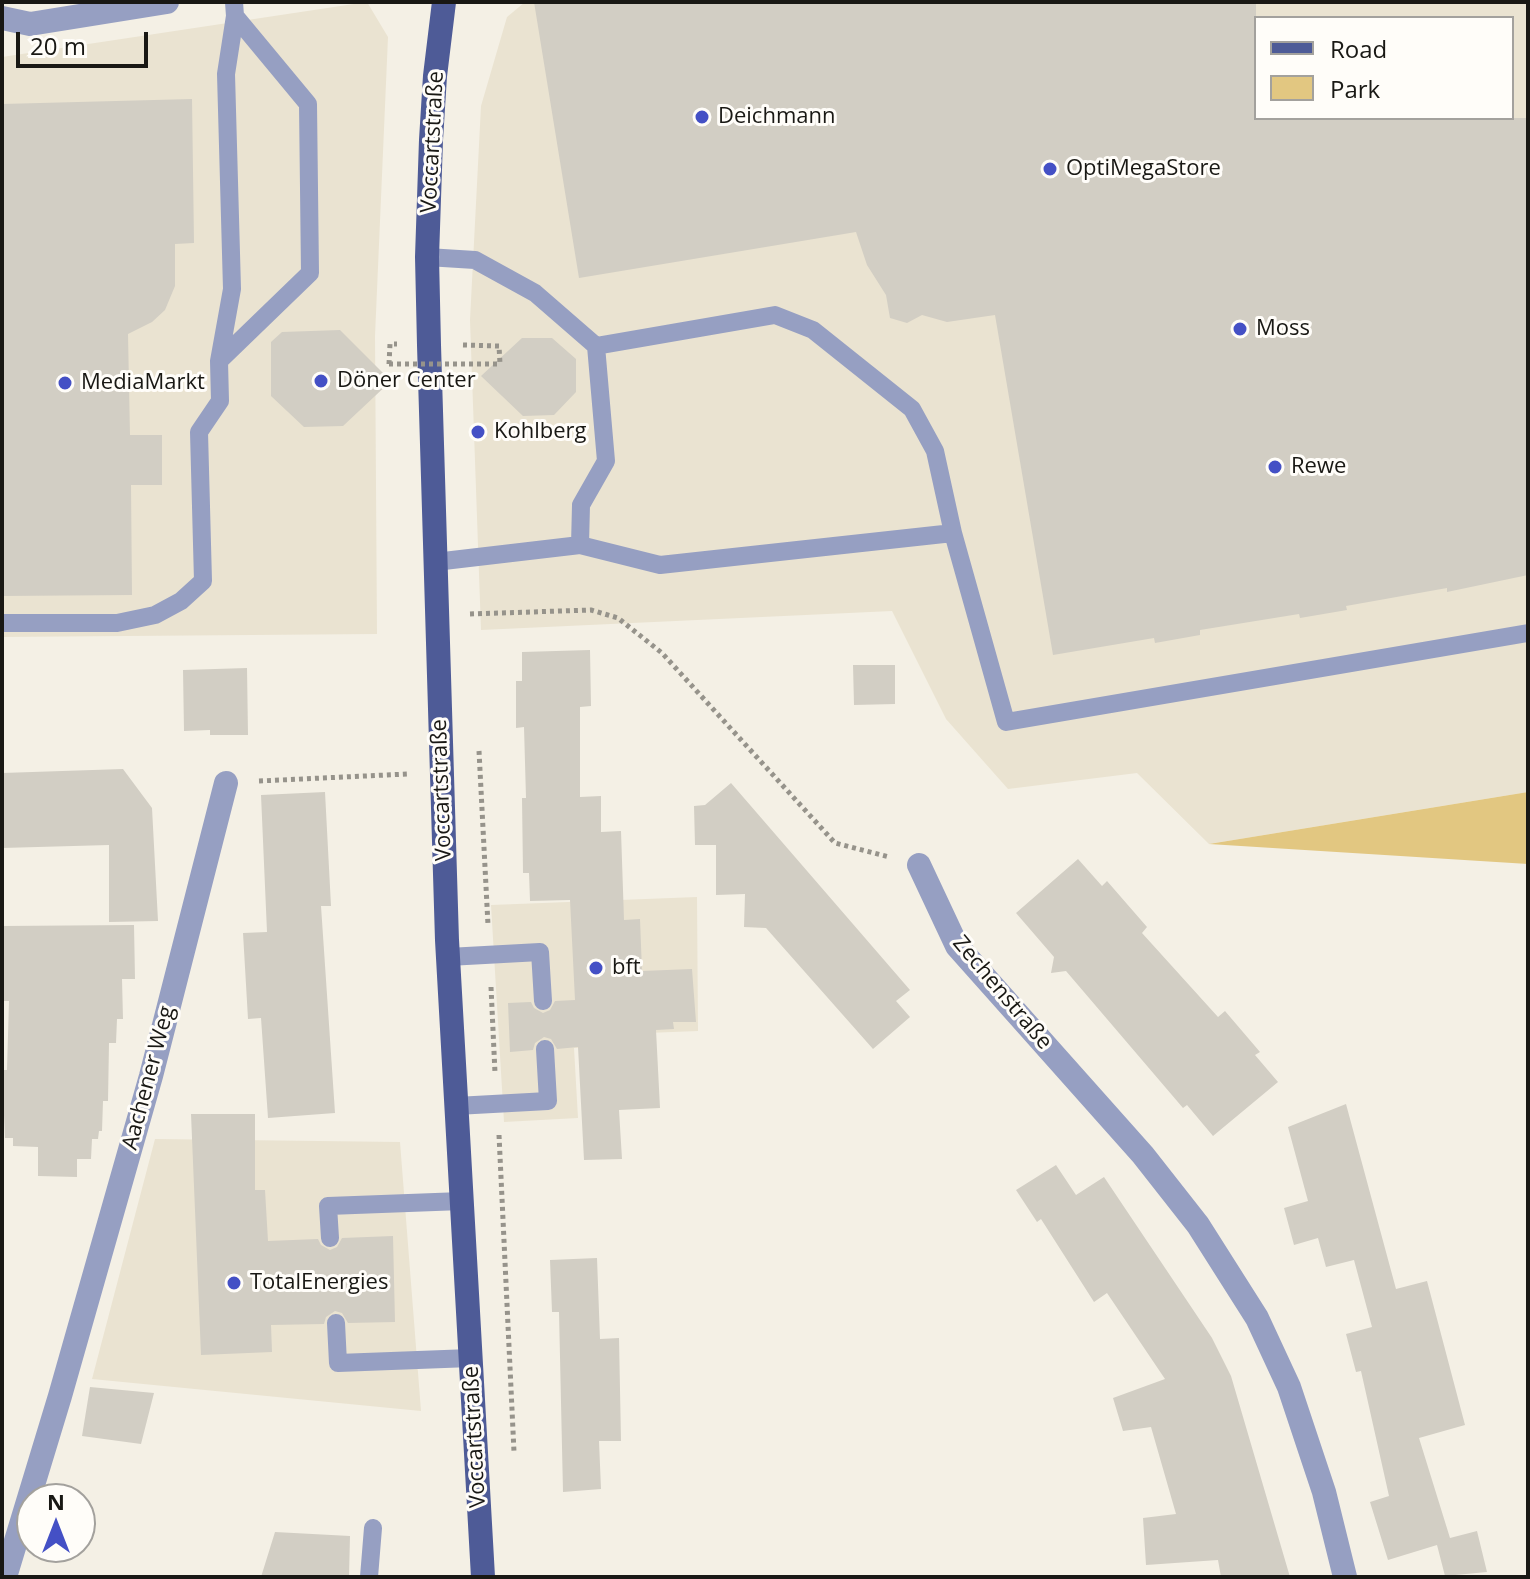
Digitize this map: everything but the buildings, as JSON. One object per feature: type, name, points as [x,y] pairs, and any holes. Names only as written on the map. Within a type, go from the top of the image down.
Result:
[{"type":"main road","name":"Voccartstraße","points":[[444,2],[435,76],[427,257],[429,345],[448,957],[483,1577]]},
{"type":"street","points":[[2,18],[30,24],[167,2]]},
{"type":"street","name":"Aachener Weg","points":[[5,1577],[147,1091],[226,783]]},
{"type":"street","name":"Zechenstraße","points":[[919,865],[957,946],[1143,1155],[1198,1225],[1257,1318],[1289,1387],[1324,1492],[1345,1577]]},
{"type":"lane","points":[[2,623],[117,623],[155,615],[181,601],[203,581],[199,432],[220,401],[219,361],[232,289],[226,74],[234,9]]},
{"type":"lane","points":[[219,361],[310,273],[308,104],[234,9]]},
{"type":"lane","points":[[427,257],[475,260],[535,293],[596,346],[606,461],[581,505],[580,545]]},
{"type":"lane","points":[[596,346],[775,315],[813,330],[912,409],[935,451],[953,533],[1006,722],[1528,633]]},
{"type":"lane","points":[[435,562],[580,545],[660,565],[953,533]]},
{"type":"lane","points":[[448,957],[540,952],[543,1001]]},
{"type":"lane","points":[[456,1106],[548,1101],[545,1049]]},
{"type":"lane","points":[[330,1238],[328,1206],[462,1201]]},
{"type":"lane","points":[[336,1323],[338,1363],[471,1358]]},
{"type":"lane","points":[[369,1577],[373,1528]]},
{"type":"path","points":[[389,364],[500,364],[499,346],[429,345]]},
{"type":"path","points":[[437,616],[591,610],[618,618],[662,653],[835,843],[919,865]]},
{"type":"path","points":[[226,783],[440,772]]},
{"type":"shaded area","points":[[367,2],[388,37],[375,336],[377,634],[2,637],[2,57]]},
{"type":"shaded area","points":[[525,2],[1528,2],[1528,792],[1209,844],[1137,773],[1008,789],[946,719],[892,611],[481,630],[470,320],[481,106],[507,17]]},
{"type":"shaded area","name":"bft","points":[[697,897],[698,1031],[647,1033],[646,1045],[574,1048],[578,1118],[504,1122],[491,905]]},
{"type":"shaded area","name":"TotalEnergies","points":[[155,1139],[400,1142],[421,1411],[92,1379]]},
{"type":"green space","points":[[1528,792],[1528,864],[1209,844]]},
{"type":"place","name":"Deichmann","points":[[702,117]]},
{"type":"place","name":"OptiMegaStore","points":[[1050,169]]},
{"type":"place","name":"Moss","points":[[1240,329]]},
{"type":"place","name":"Döner Center","points":[[321,381]]},
{"type":"place","name":"MediaMarkt","points":[[65,383]]},
{"type":"place","name":"Kohlberg","points":[[478,432]]},
{"type":"place","name":"Rewe","points":[[1275,467]]},
{"type":"place","name":"bft","points":[[596,968]]},
{"type":"place","name":"TotalEnergies","points":[[234,1283]]}]
